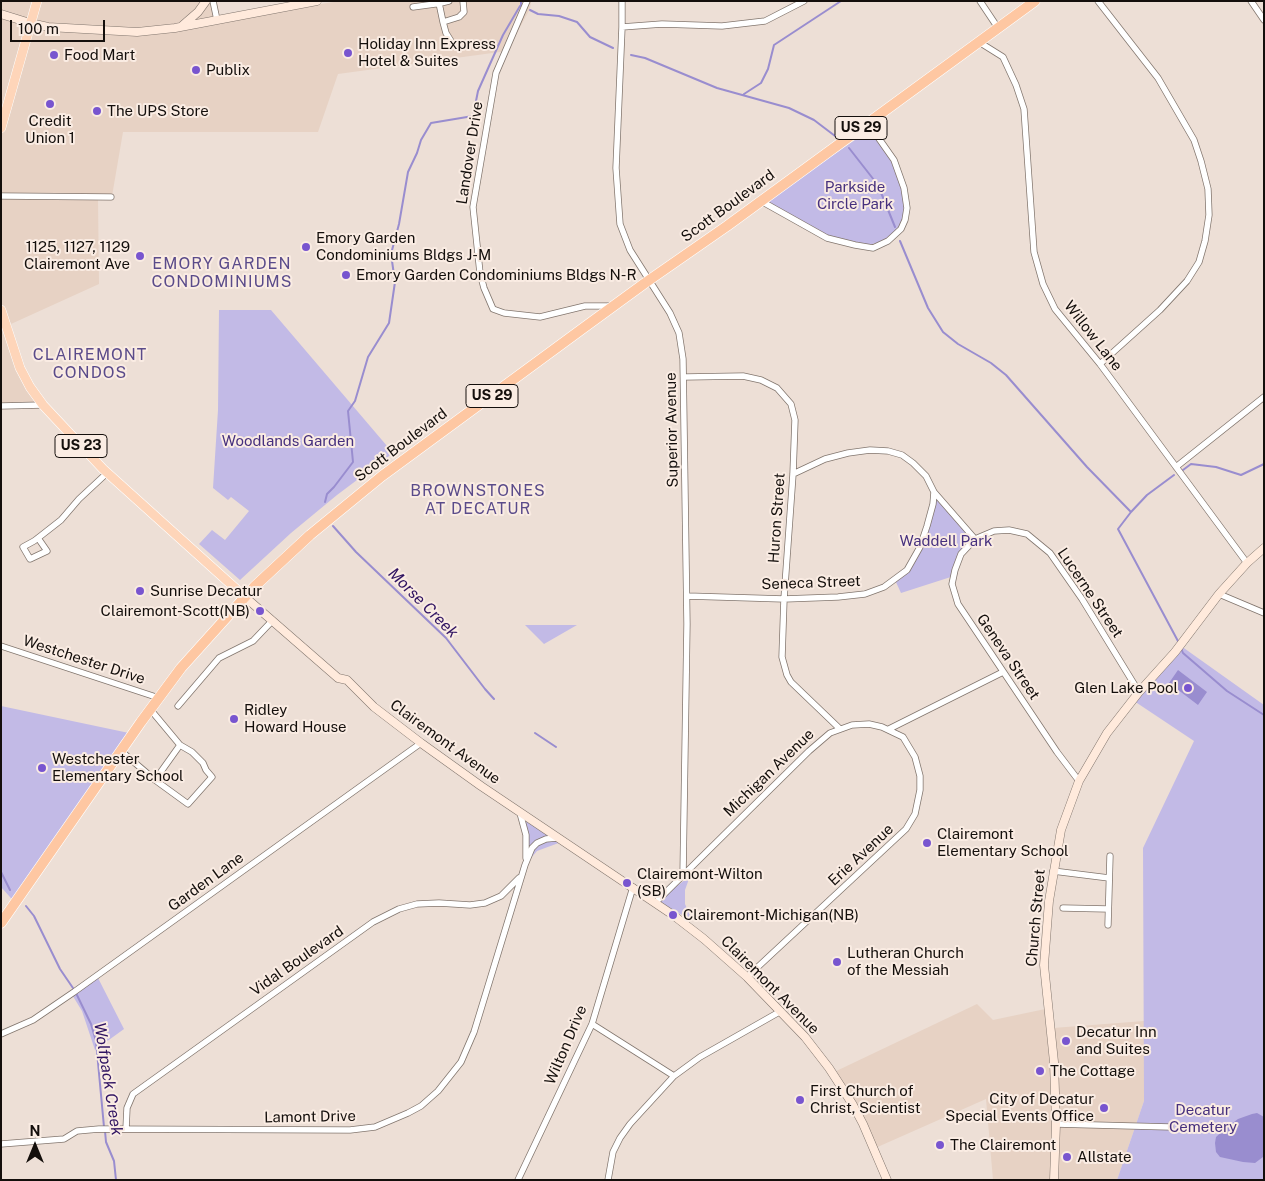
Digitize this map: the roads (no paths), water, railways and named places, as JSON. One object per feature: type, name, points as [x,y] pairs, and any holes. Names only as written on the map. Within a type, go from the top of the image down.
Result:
[{"type":"highway","name":"Scott Boulevard","points":[[1,923],[158,698],[201,645],[254,587],[310,536],[382,476],[1035,1]]},
{"type":"main road","points":[[1,128],[37,1]]},
{"type":"main road","points":[[181,26],[198,12],[206,1]]},
{"type":"main road","points":[[1,14],[30,24],[48,27],[123,32],[149,31],[317,1]]},
{"type":"main road","name":"Clairemont Avenue","points":[[1,310],[20,368],[30,388],[43,405],[107,473],[245,597],[338,678],[347,680],[374,707],[420,743],[656,902],[704,939],[782,1010],[819,1054],[843,1089],[863,1124],[888,1180]]},
{"type":"main road","name":"Church Street","points":[[1054,1180],[1056,1124],[1054,1062],[1044,965],[1053,870],[1061,830],[1080,782],[1107,734],[1139,692],[1187,637],[1219,594],[1247,563],[1264,548]]},
{"type":"street","points":[[213,1],[217,20]]},
{"type":"street","points":[[413,7],[449,1]]},
{"type":"street","points":[[443,22],[460,17],[464,12],[463,1]]},
{"type":"street","name":"Landover Drive","points":[[528,1],[496,74],[473,207],[480,273],[484,288],[493,310],[504,313],[540,317],[585,306],[614,306]]},
{"type":"street","name":"Superior Avenue","points":[[622,1],[616,168],[620,224],[630,250],[670,313],[679,333],[685,377],[687,596],[683,874]]},
{"type":"street","points":[[622,27],[662,24],[722,26],[765,21],[804,1]]},
{"type":"street","points":[[980,1],[998,28]]},
{"type":"street","points":[[1098,1],[1158,78],[1194,140],[1208,189],[1209,215],[1200,262],[1160,310],[1100,364]]},
{"type":"street","points":[[1250,1],[1264,20]]},
{"type":"street","points":[[436,3],[450,41]]},
{"type":"street","name":"Willow Lane","points":[[979,42],[1003,56],[1024,109],[1034,252],[1043,284],[1055,308],[1100,364],[1247,563]]},
{"type":"street","points":[[761,201],[826,238],[873,248],[888,241],[901,229],[905,220],[907,208],[904,188],[894,160],[868,123]]},
{"type":"street","points":[[1,196],[111,197]]},
{"type":"street","name":"Huron Street","points":[[685,377],[743,376],[760,380],[777,388],[791,404],[795,420],[794,474],[784,598],[782,657],[787,675],[797,688],[833,720],[839,728]]},
{"type":"street","points":[[1176,467],[1264,397]]},
{"type":"street","points":[[1,406],[43,405]]},
{"type":"street","points":[[794,474],[825,459],[848,453],[870,450],[888,451],[902,455],[926,476],[934,492],[975,539]]},
{"type":"street","points":[[38,538],[61,520],[79,498],[107,473]]},
{"type":"street","name":"Seneca Street","points":[[687,596],[838,597],[865,594],[884,587],[907,570],[920,547],[933,504],[934,492]]},
{"type":"street","name":"Lucerne Street","points":[[975,539],[994,531],[1009,530],[1027,534],[1050,553],[1082,599],[1139,692]]},
{"type":"street","name":"Geneva Street","points":[[975,539],[961,554],[955,570],[952,584],[958,604],[1080,782]]},
{"type":"street","points":[[1219,594],[1264,613]]},
{"type":"street","points":[[178,706],[219,658],[253,641],[272,621]]},
{"type":"street","name":"Westchester Drive","points":[[1,646],[158,698]]},
{"type":"street","points":[[889,729],[1003,672]]},
{"type":"street","points":[[121,751],[188,804],[212,777],[203,763],[192,752],[180,745],[150,709]]},
{"type":"street","name":"Michigan Avenue","points":[[656,902],[823,738],[839,728],[852,724],[889,729]]},
{"type":"street","name":"Erie Avenue","points":[[747,977],[906,829],[918,803],[920,776],[915,757],[903,737],[889,729]]},
{"type":"street","name":"Garden Lane","points":[[1,1034],[33,1020],[76,991],[420,743]]},
{"type":"street","points":[[156,780],[180,745]]},
{"type":"street","points":[[520,812],[527,842],[525,865]]},
{"type":"street","name":"Lamont Drive","points":[[1,1144],[64,1139],[77,1131],[99,1129],[350,1130],[383,1124],[414,1110],[438,1091],[465,1054],[532,848],[537,842],[546,838],[559,838]]},
{"type":"street","points":[[1108,925],[1110,856]]},
{"type":"street","points":[[1053,870],[1109,878]]},
{"type":"street","name":"Vidal Boulevard","points":[[126,1129],[128,1104],[133,1094],[373,922],[399,909],[417,904],[470,905],[490,901],[506,892],[522,874]]},
{"type":"street","name":"Wilton Drive","points":[[518,1180],[592,1024],[633,887]]},
{"type":"street","points":[[1063,908],[1108,909]]},
{"type":"street","points":[[608,1180],[613,1152],[620,1138],[630,1124],[674,1076],[700,1057],[782,1010]]},
{"type":"street","points":[[592,1024],[674,1076]]},
{"type":"street","points":[[1056,1124],[1170,1128]]},
{"type":"waterway","name":"Morse Creek","points":[[521,1],[521,6]]},
{"type":"waterway","points":[[744,94],[761,83],[768,69],[774,45],[841,1]]},
{"type":"waterway","name":"Morse Creek","points":[[325,502],[327,494],[353,462],[348,411],[355,401],[368,357],[389,323],[395,282],[391,254],[399,224],[408,172],[421,140],[431,123],[473,116],[478,91],[503,35],[520,6]]},
{"type":"waterway","points":[[530,10],[538,14],[559,16],[577,22],[590,37],[613,48]]},
{"type":"waterway","points":[[631,55],[645,58],[717,88],[789,108],[814,120],[839,139]]},
{"type":"waterway","points":[[849,148],[874,180],[895,227]]},
{"type":"waterway","points":[[900,241],[928,308],[943,332],[1006,375],[1087,467],[1131,512],[1118,529],[1179,643]]},
{"type":"waterway","points":[[1183,470],[1191,464],[1216,467],[1241,475],[1264,464]]},
{"type":"waterway","points":[[1131,512],[1147,495],[1174,475]]},
{"type":"waterway","name":"Morse Creek","points":[[333,526],[356,552],[446,638],[494,699]]},
{"type":"waterway","points":[[1181,648],[1183,653],[1227,691],[1264,715]]},
{"type":"waterway","points":[[535,733],[556,747]]},
{"type":"waterway","name":"Wolfpack Creek","points":[[1,872],[10,890]]},
{"type":"waterway","name":"Wolfpack Creek","points":[[26,906],[34,916],[60,969],[75,991],[91,1024],[96,1041],[104,1127]]},
{"type":"waterway","name":"Wolfpack Creek","points":[[105,1131],[106,1142],[114,1161],[116,1180]]},
{"type":"place","name":"Holiday Inn Express Hotel & Suites","points":[[348,53]]},
{"type":"place","name":"Food Mart","points":[[54,55]]},
{"type":"place","name":"Publix","points":[[196,70]]},
{"type":"place","name":"Credit Union 1","points":[[50,104]]},
{"type":"place","name":"The UPS Store","points":[[97,111]]},
{"type":"place","name":"Emory Garden Condominiums Bldgs J-M","points":[[306,247]]},
{"type":"place","name":"1125, 1127, 1129 Clairemont Ave","points":[[140,256]]},
{"type":"place","name":"Emory Garden Condominiums Bldgs N-R","points":[[346,275]]},
{"type":"place","name":"Sunrise Decatur","points":[[140,591]]},
{"type":"place","name":"Clairemont-Scott(NB)","points":[[260,611]]},
{"type":"place","name":"Glen Lake Pool","points":[[1188,688]]},
{"type":"place","name":"Ridley Howard House","points":[[234,719]]},
{"type":"place","name":"Westchester Elementary School","points":[[42,768]]},
{"type":"place","name":"Clairemont Elementary School","points":[[927,843]]},
{"type":"place","name":"Clairemont-Wilton (SB)","points":[[627,883]]},
{"type":"place","name":"Clairemont-Michigan(NB)","points":[[673,915]]},
{"type":"place","name":"Lutheran Church of the Messiah","points":[[837,962]]},
{"type":"place","name":"Decatur Inn and Suites","points":[[1066,1041]]},
{"type":"place","name":"The Cottage","points":[[1040,1071]]},
{"type":"place","name":"First Church of Christ, Scientist","points":[[800,1100]]},
{"type":"place","name":"City of Decatur Special Events Office","points":[[1104,1108]]},
{"type":"place","name":"The Clairemont","points":[[940,1145]]},
{"type":"place","name":"Allstate","points":[[1067,1157]]},
{"type":"district","name":"EMORY GARDEN CONDOMINIUMS","points":[[222,273]]},
{"type":"district","name":"CLAIREMONT CONDOS","points":[[90,364]]},
{"type":"district","name":"BROWNSTONES AT DECATUR","points":[[478,500]]},
{"type":"park label","name":"Parkside Circle Park","points":[[855,196]]},
{"type":"park label","name":"Woodlands Garden","points":[[288,441]]},
{"type":"park label","name":"Waddell Park","points":[[946,541]]},
{"type":"park label","name":"Decatur Cemetery","points":[[1203,1118]]}]
